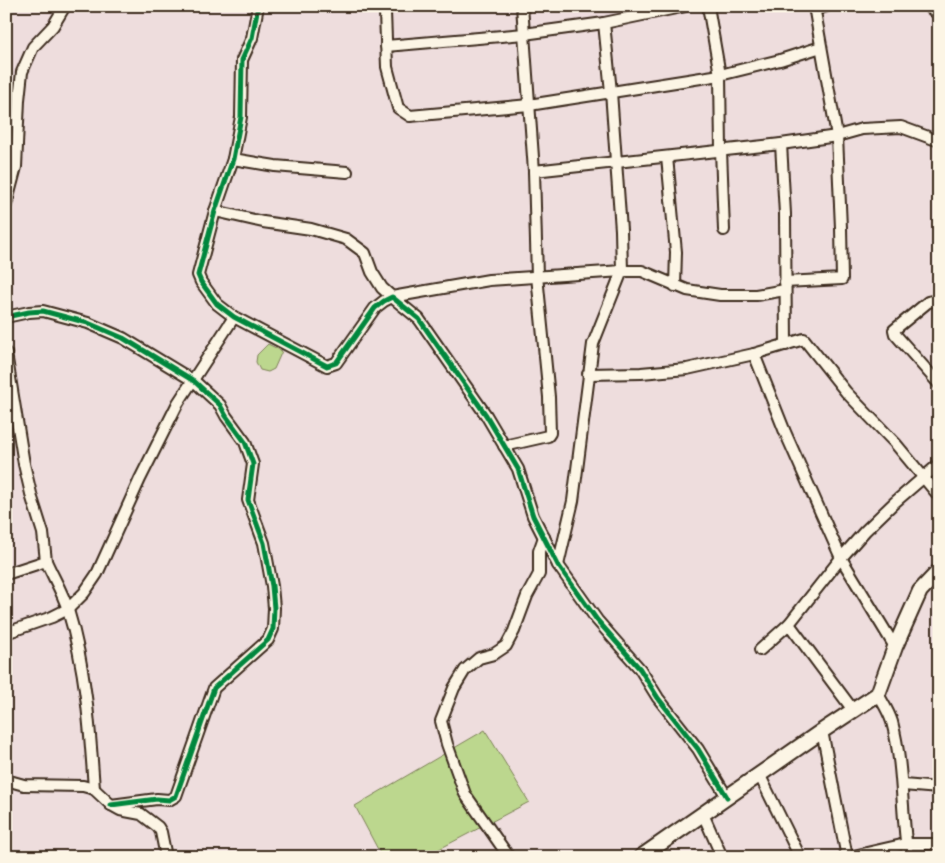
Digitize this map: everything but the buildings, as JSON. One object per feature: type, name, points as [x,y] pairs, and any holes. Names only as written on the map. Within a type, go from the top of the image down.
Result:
[{"type":"street","points":[[6,205],[16,167],[22,72],[33,47],[53,26],[65,6]]},
{"type":"street","points":[[258,6],[252,38],[242,60],[241,117],[233,159],[215,211],[198,275],[217,304],[234,317],[327,366],[332,366],[336,363],[375,308],[392,297],[489,280],[642,271],[687,290],[720,295],[756,295],[785,286],[842,279],[838,136],[814,8],[827,6]]},
{"type":"street","points":[[388,6],[385,12],[388,67],[398,108],[410,116],[529,105],[720,75],[780,60],[821,47]]},
{"type":"street","points":[[504,446],[548,436],[550,433],[549,397],[538,276],[534,171],[522,6]]},
{"type":"street","points":[[386,46],[524,34],[604,24],[686,6]]},
{"type":"street","points":[[708,6],[720,75],[724,230]]},
{"type":"street","points":[[928,6],[939,15]]},
{"type":"street","points":[[558,565],[574,502],[593,344],[622,271],[621,230],[611,92],[604,24]]},
{"type":"street","points":[[534,171],[782,144],[838,136],[862,129],[902,127],[939,141]]},
{"type":"street","points":[[782,144],[786,214],[786,345]]},
{"type":"street","points":[[667,157],[676,252],[675,286]]},
{"type":"street","points":[[233,159],[275,166],[347,172]]},
{"type":"street","points":[[215,211],[263,222],[311,229],[346,239],[366,253],[372,272],[382,288],[419,319],[486,415],[518,469],[533,516],[558,565],[598,620],[640,669],[658,698],[698,749],[727,797]]},
{"type":"street","points":[[939,300],[928,302],[894,330],[895,334],[939,384]]},
{"type":"street","points":[[6,317],[30,312],[43,312],[88,323],[123,338],[194,380],[220,405],[245,442],[253,464],[248,500],[264,543],[272,586],[273,629],[268,640],[214,688],[176,796],[169,800],[157,799],[111,805]]},
{"type":"street","points":[[6,633],[68,609],[84,593],[97,574],[163,431],[178,403],[234,317]]},
{"type":"street","points":[[588,374],[640,374],[687,369],[754,354],[804,339],[846,392],[895,443],[939,496]]},
{"type":"street","points":[[6,353],[24,464],[43,533],[46,561],[68,609],[83,673],[91,736],[94,789]]},
{"type":"street","points":[[754,354],[785,432],[841,558],[895,647]]},
{"type":"street","points":[[760,650],[789,624],[841,558],[895,502],[939,464]]},
{"type":"street","points":[[509,857],[465,794],[441,721],[454,688],[466,670],[479,658],[494,654],[506,646],[514,631],[527,596],[539,574],[539,551],[544,537]]},
{"type":"street","points":[[6,574],[46,561]]},
{"type":"street","points":[[642,857],[759,774],[878,694],[895,647],[920,591],[939,571]]},
{"type":"street","points":[[789,624],[853,710]]},
{"type":"street","points":[[878,694],[891,721],[903,785],[908,857]]},
{"type":"street","points":[[822,731],[848,857],[906,844],[939,844]]},
{"type":"street","points":[[759,774],[800,857]]},
{"type":"street","points":[[6,780],[24,785],[83,786],[94,789],[111,805],[120,810],[141,814],[158,826],[162,832],[166,857]]},
{"type":"street","points":[[903,785],[939,788]]},
{"type":"street","points":[[703,814],[722,857]]},
{"type":"green space","points":[[268,344],[282,351],[274,369],[268,372],[260,370],[256,362],[257,355]]},
{"type":"green space","points":[[485,730],[529,802],[424,857],[382,857],[355,806]]},
{"type":"cycle path","points":[[258,6],[252,38],[242,60],[241,117],[233,159],[215,211],[198,275],[201,282],[217,304],[234,317],[327,366],[336,363],[375,308],[384,301],[392,297],[419,319],[486,415],[518,469],[533,516],[558,565],[597,620],[640,669],[658,698],[698,749],[727,797]]},
{"type":"cycle path","points":[[6,317],[43,311],[88,323],[123,338],[194,381],[220,405],[245,442],[253,464],[248,500],[264,543],[272,586],[273,629],[268,640],[214,688],[176,796],[169,800],[157,799],[111,805]]}]
